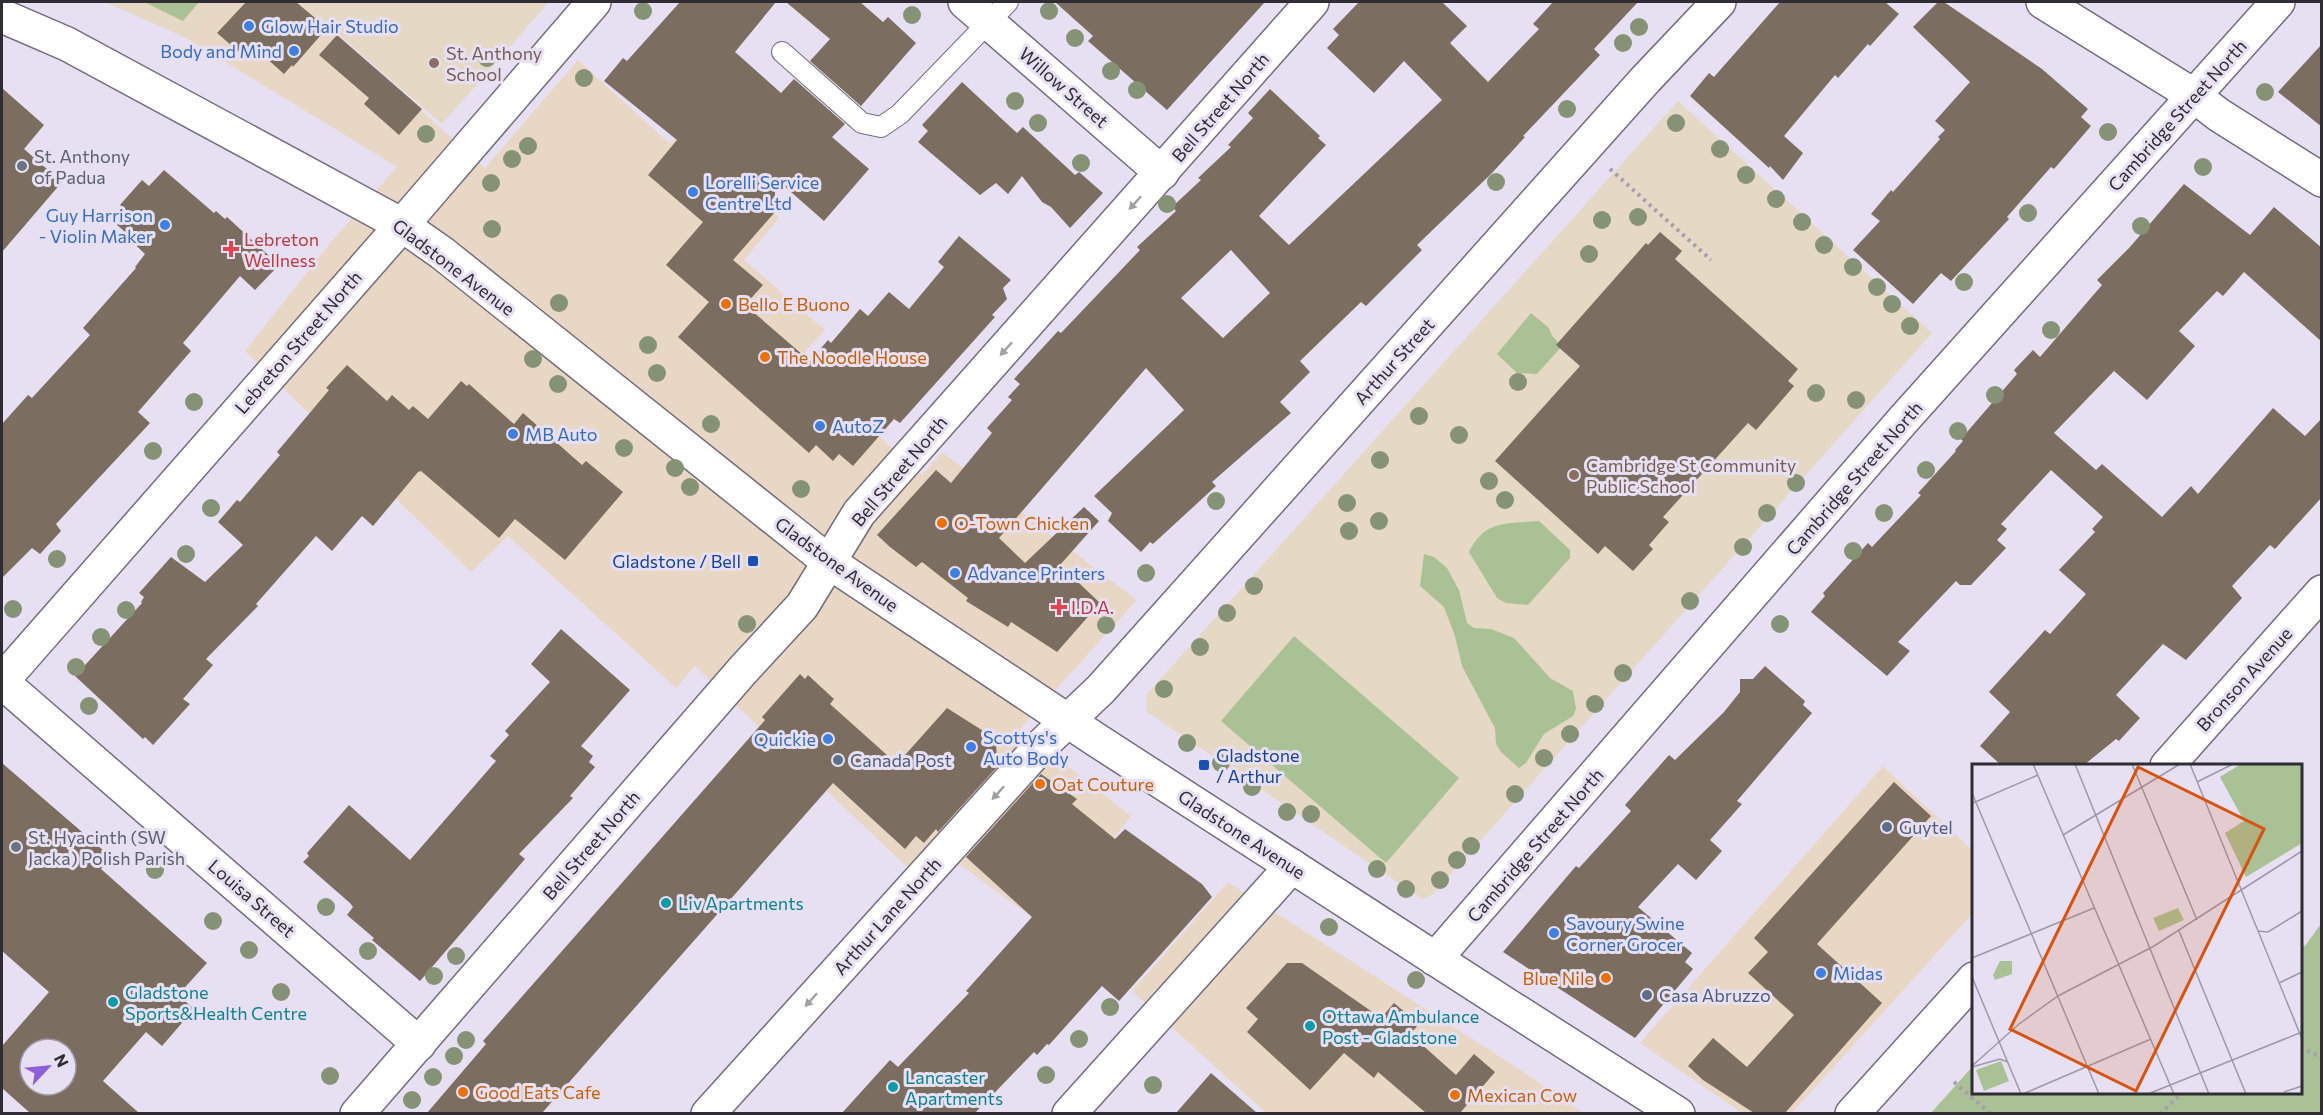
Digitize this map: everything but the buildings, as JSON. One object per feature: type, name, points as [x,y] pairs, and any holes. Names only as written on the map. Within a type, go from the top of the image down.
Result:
[{"type":"street","name":"Lebreton Street North","points":[[2,682],[594,2]]},
{"type":"street","name":"Bell Street North","points":[[357,1113],[735,679],[802,606],[859,513],[1312,2]]},
{"type":"street","name":"Arthur Street","points":[[1068,720],[1101,689],[1646,79],[1719,2]]},
{"type":"street","points":[[2043,2],[2193,95],[2219,115],[2322,180]]},
{"type":"street","name":"Cambridge Street North","points":[[1435,959],[1904,420],[2278,2]]},
{"type":"street","name":"Willow Street","points":[[987,8],[1162,173]]},
{"type":"street","name":"Gladstone Avenue","points":[[2,16],[77,49],[402,225],[442,253],[829,562],[1435,959],[1678,1113]]},
{"type":"street","name":"Bronson Avenue","points":[[2167,764],[2322,592]]},
{"type":"street","name":"Louisa Street","points":[[2,682],[419,1044]]},
{"type":"street","name":"Arthur Lane North","points":[[708,1113],[1041,746],[1068,720]]},
{"type":"street","points":[[1069,1113],[1292,866]]},
{"type":"street","points":[[1852,1113],[1972,981]]},
{"type":"lane","points":[[782,52],[862,123],[880,127],[900,114],[987,8]]},
{"type":"path","points":[[1605,165],[1711,260]]},
{"type":"path","points":[[2302,1048],[2322,1057]]},
{"type":"path","points":[[1954,1082],[1991,1113]]},
{"type":"path","points":[[2160,1113],[2181,1094]]},
{"type":"shaded area","points":[[105,2],[222,2],[188,39]]},
{"type":"shaded area","points":[[222,2],[301,2],[485,168],[578,60],[670,144],[678,135],[779,218],[744,260],[825,330],[796,361],[922,475],[942,452],[1137,600],[1020,729],[1131,816],[1044,926],[951,858],[926,885],[695,666],[676,688],[508,536],[471,572],[245,351],[332,241],[397,167],[188,39]]},
{"type":"shaded area","name":"St. Anthony School","points":[[301,2],[549,2],[442,124]]},
{"type":"shaded area","name":"Cambridge St Community Public School","points":[[1678,101],[1932,333],[1433,894],[1422,899],[1146,711],[1147,694]]},
{"type":"shaded area","points":[[1883,766],[1972,850],[1972,914],[1792,1113],[1742,1113],[1640,1043]]},
{"type":"shaded area","points":[[1228,882],[1516,1067],[1583,1113],[1266,1113],[1132,991]]},
{"type":"green space","points":[[144,2],[199,2],[183,21]]},
{"type":"green space","points":[[1531,313],[1549,328],[1552,336],[1562,346],[1537,374],[1517,373],[1497,354]]},
{"type":"green space","points":[[1539,521],[1570,550],[1570,558],[1528,605],[1506,603],[1497,598],[1469,552],[1475,541],[1490,528],[1507,523]]},
{"type":"green space","points":[[1424,554],[1434,557],[1447,568],[1459,590],[1467,623],[1474,628],[1491,629],[1514,638],[1550,678],[1573,691],[1576,709],[1573,716],[1544,734],[1526,763],[1519,768],[1501,752],[1496,744],[1495,728],[1462,666],[1455,636],[1444,607],[1420,586]]},
{"type":"green space","points":[[1294,636],[1459,778],[1386,863],[1221,721]]},
{"type":"green space","points":[[2321,924],[2321,1113],[1931,1113],[1972,1067],[1972,1094],[2302,1094],[2302,944],[2305,946]]},
{"type":"place","name":"Glow Hair Studio","points":[[249,26]]},
{"type":"place","name":"Body and Mind","points":[[294,51]]},
{"type":"place","name":"St. Anthony School","points":[[434,63]]},
{"type":"place","name":"St. Anthony of Padua","points":[[22,166]]},
{"type":"place","name":"Lorelli Service Centre Ltd","points":[[693,192]]},
{"type":"place","name":"Guy Harrison - Violin Maker","points":[[165,225]]},
{"type":"place","name":"Lebreton Wellness","points":[[231,249]]},
{"type":"place","name":"Bello E Buono","points":[[726,304]]},
{"type":"place","name":"The Noodle House","points":[[765,357]]},
{"type":"place","name":"AutoZ","points":[[820,426]]},
{"type":"place","name":"MB Auto","points":[[513,434]]},
{"type":"place","name":"Cambridge St Community Public School","points":[[1574,475]]},
{"type":"place","name":"O-Town Chicken","points":[[942,523]]},
{"type":"place","name":"Gladstone / Bell","points":[[753,561]]},
{"type":"place","name":"Advance Printers","points":[[955,573]]},
{"type":"place","name":"I.D.A.","points":[[1059,607]]},
{"type":"place","name":"Quickie","points":[[828,739]]},
{"type":"place","name":"Scottys's Auto Body","points":[[971,747]]},
{"type":"place","name":"Canada Post","points":[[838,760]]},
{"type":"place","name":"Gladstone / Arthur","points":[[1204,765]]},
{"type":"place","name":"Oat Couture","points":[[1040,784]]},
{"type":"place","name":"Guytel","points":[[1887,827]]},
{"type":"place","name":"St. Hyacinth (SW Jacka) Polish Parish","points":[[16,847]]},
{"type":"place","name":"Liv Apartments","points":[[666,903]]},
{"type":"place","name":"Savoury Swine Corner Grocer","points":[[1554,933]]},
{"type":"place","name":"Midas","points":[[1821,973]]},
{"type":"place","name":"Blue Nile","points":[[1606,978]]},
{"type":"place","name":"Casa Abruzzo","points":[[1647,995]]},
{"type":"place","name":"Gladstone Sports&Health Centre","points":[[113,1002]]},
{"type":"place","name":"Ottawa Ambulance Post - Gladstone","points":[[1310,1026]]},
{"type":"place","name":"Lancaster Apartments","points":[[893,1087]]},
{"type":"place","name":"Good Eats Cafe","points":[[463,1092]]},
{"type":"place","name":"Mexican Cow","points":[[1455,1095]]}]
